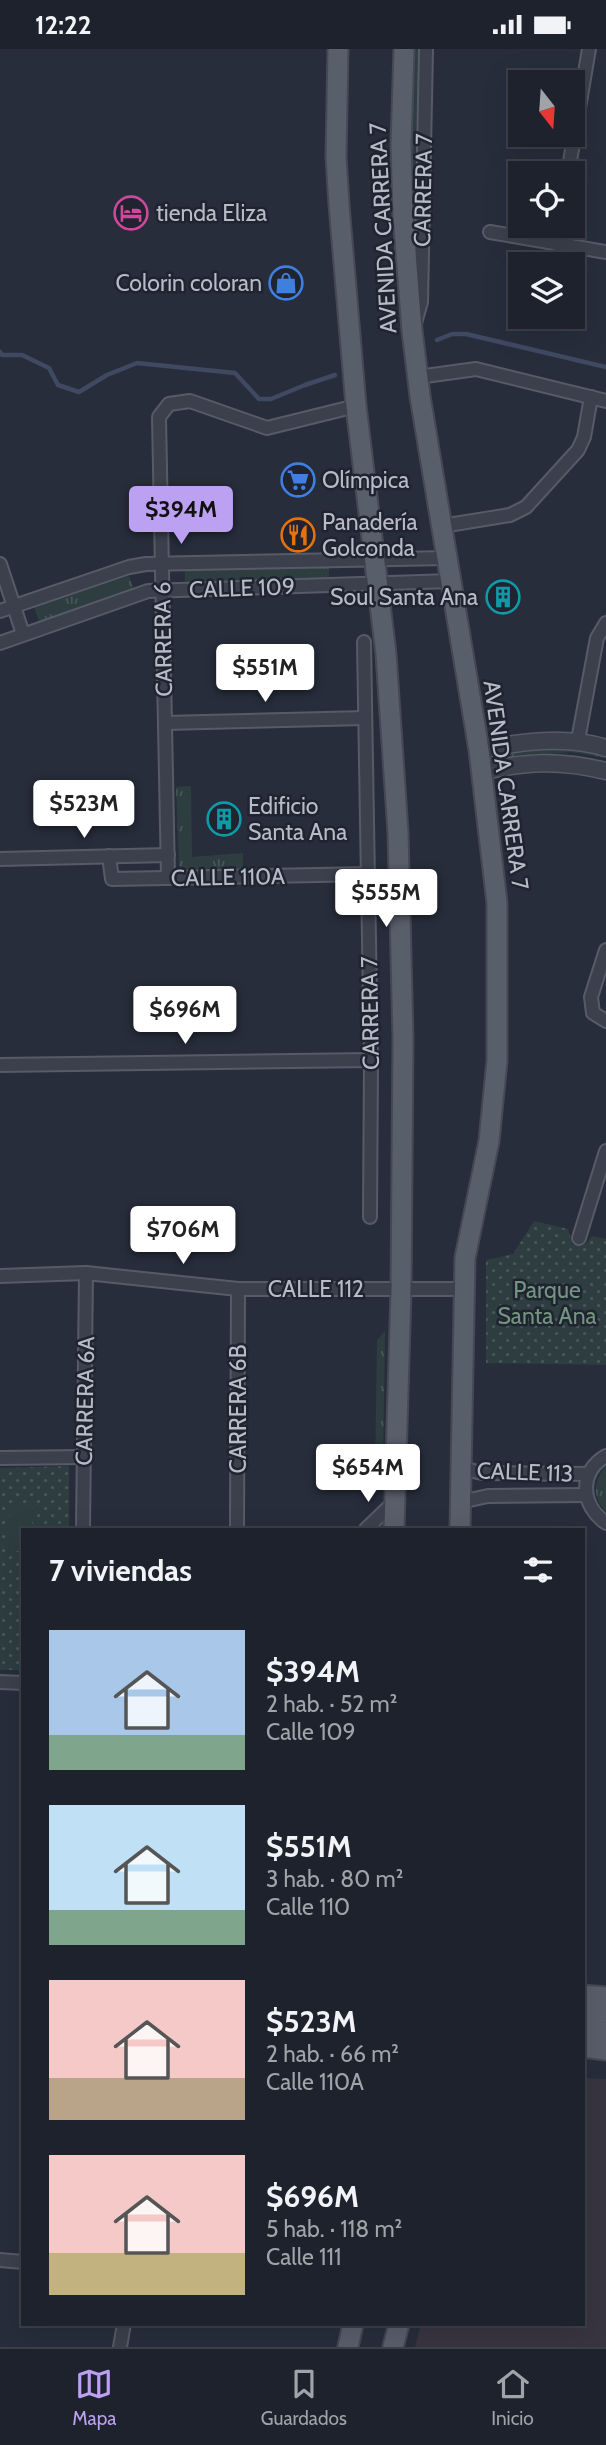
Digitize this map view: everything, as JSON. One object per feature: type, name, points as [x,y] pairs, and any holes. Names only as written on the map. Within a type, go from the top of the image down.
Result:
[{"type":"main road","name":"AVENIDA CARRERA 7","points":[[338,49],[336,157],[356,406],[378,584],[393,746],[401,915],[401,1290],[394,1528]]},
{"type":"main road","name":"AVENIDA CARRERA 7","points":[[404,49],[402,187],[412,330],[479,750],[497,903],[497,1061],[489,1141],[465,1258],[460,1528]]},
{"type":"main road","points":[[585,1994],[606,1997]]},
{"type":"main road","points":[[585,2012],[606,2013]]},
{"type":"main road","points":[[585,2030],[606,2032]]},
{"type":"main road","points":[[585,2047],[606,2050]]},
{"type":"main road","points":[[348,2347],[353,2326]]},
{"type":"main road","points":[[393,2347],[398,2326]]},
{"type":"street","name":"CARRERA 7","points":[[412,330],[421,302],[426,49]]},
{"type":"street","points":[[570,161],[589,49]]},
{"type":"street","points":[[490,232],[606,253]]},
{"type":"street","points":[[556,244],[557,238]]},
{"type":"street","points":[[418,377],[476,369],[606,401]]},
{"type":"street","points":[[442,526],[510,515],[526,507],[578,450],[584,437],[591,397]]},
{"type":"street","name":"CARRERA 6","points":[[168,878],[159,417],[169,404],[190,401],[267,428],[356,406]]},
{"type":"street","name":"CALLE 109","points":[[0,611],[129,567],[161,563],[447,558]]},
{"type":"street","points":[[0,564],[23,635]]},
{"type":"street","name":"CALLE 109","points":[[0,643],[137,593],[451,581]]},
{"type":"street","points":[[578,740],[597,638],[606,623]]},
{"type":"street","name":"CARRERA 7","points":[[364,642],[371,1060],[370,1217]]},
{"type":"street","points":[[165,723],[365,717]]},
{"type":"street","points":[[479,750],[541,741],[578,740],[606,748]]},
{"type":"street","points":[[481,772],[535,763],[572,763],[606,771]]},
{"type":"street","name":"CALLE 110A","points":[[0,859],[168,855]]},
{"type":"street","name":"CALLE 110A","points":[[109,856],[112,879],[368,874]]},
{"type":"street","points":[[606,950],[591,997],[593,1013],[606,1021]]},
{"type":"street","points":[[0,1065],[371,1060]]},
{"type":"street","points":[[579,1238],[606,1151]]},
{"type":"street","name":"CALLE 112","points":[[0,1276],[86,1273],[238,1289],[465,1289]]},
{"type":"street","name":"CARRERA 6A","points":[[83,1528],[86,1273]]},
{"type":"street","name":"CARRERA 6B","points":[[237,1528],[238,1289]]},
{"type":"street","points":[[606,1456],[589,1474],[586,1495],[590,1507],[606,1523]]},
{"type":"street","points":[[0,1458],[84,1457]]},
{"type":"street","name":"CALLE 113","points":[[461,1468],[482,1473],[589,1474]]},
{"type":"street","name":"CALLE 113","points":[[460,1502],[488,1496],[586,1495]]},
{"type":"street","points":[[367,1528],[394,1502]]},
{"type":"street","points":[[0,1682],[21,1683]]},
{"type":"street","points":[[0,2260],[21,2262]]},
{"type":"street","points":[[120,2347],[124,2326]]},
{"type":"shaded area","points":[[585,2078],[606,2079],[606,2347],[415,2347],[420,2326],[585,2326]]},
{"type":"green space","points":[[413,49],[419,49],[412,251],[408,170]]},
{"type":"green space","points":[[329,566],[329,578],[185,581],[185,569]]},
{"type":"green space","points":[[129,576],[134,590],[39,621],[34,607]]},
{"type":"green space","points":[[572,748],[606,755],[606,758],[571,752],[499,759],[498,754]]},
{"type":"green space","points":[[191,786],[192,857],[243,853],[243,871],[183,872],[179,865],[176,787]]},
{"type":"green space","name":"Parque Santa Ana","points":[[534,1221],[568,1229],[572,1244],[579,1246],[587,1243],[592,1236],[606,1239],[606,1365],[486,1363],[486,1260],[513,1254]]},
{"type":"green space","points":[[385,1331],[383,1466],[375,1478],[377,1340]]},
{"type":"green space","points":[[69,1466],[69,1528],[21,1528],[21,1670],[0,1670],[0,1468]]},
{"type":"green space","points":[[606,1466],[606,1512],[598,1501],[596,1489]]},
{"type":"green space","points":[[10,1503],[33,1503],[32,1528],[21,1528],[21,1551],[8,1551]]},
{"type":"waterway","points":[[437,340],[452,334],[466,334],[606,367]]},
{"type":"waterway","points":[[0,352],[2,355],[22,355],[49,368],[58,385],[79,392],[107,375],[137,363],[235,373],[259,399],[271,399],[335,375]]},
{"type":"place","name":"tienda Eliza","points":[[131,213]]},
{"type":"place","name":"Colorin coloran","points":[[286,283]]},
{"type":"place","name":"Olímpica","points":[[298,480]]},
{"type":"place","name":"Panadería Golconda","points":[[298,535]]},
{"type":"place","name":"Soul Santa Ana","points":[[503,597]]},
{"type":"place","name":"Edificio Santa Ana","points":[[224,819]]}]
